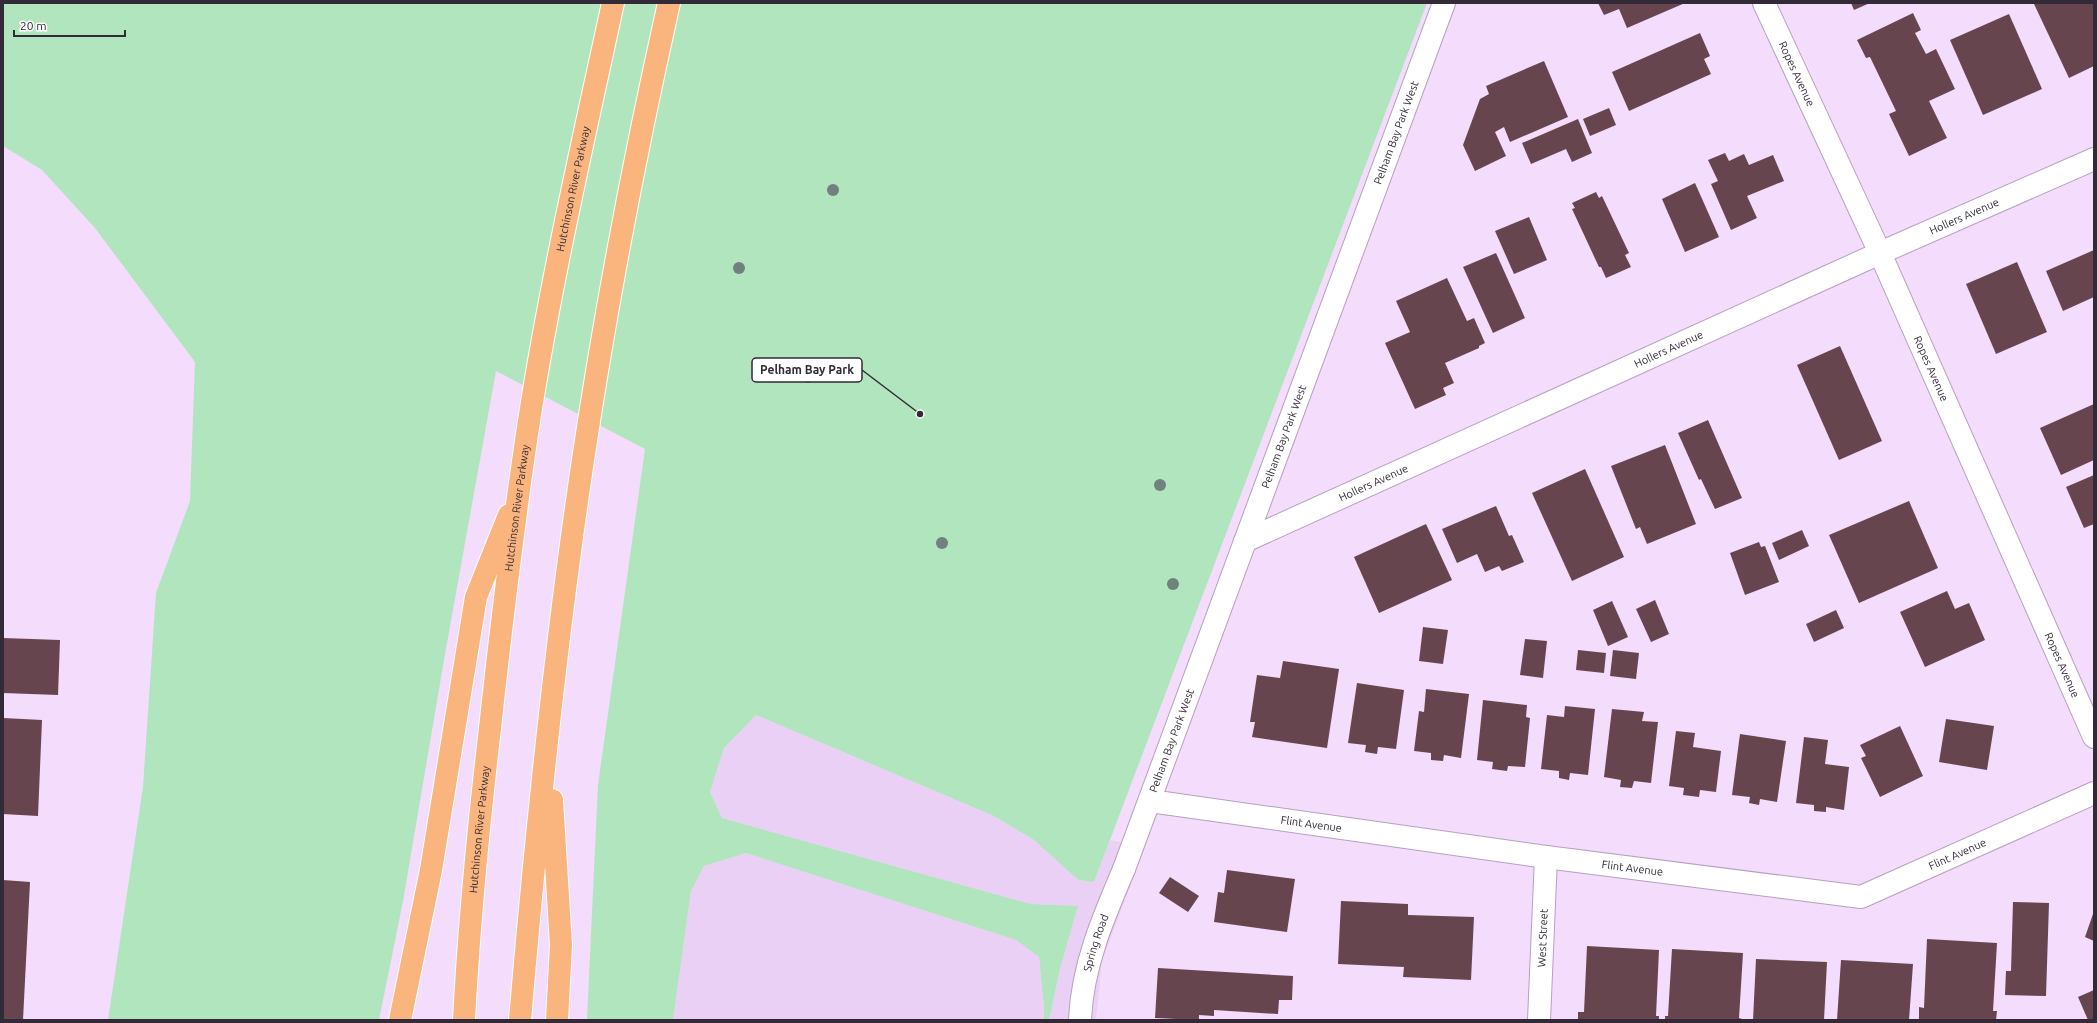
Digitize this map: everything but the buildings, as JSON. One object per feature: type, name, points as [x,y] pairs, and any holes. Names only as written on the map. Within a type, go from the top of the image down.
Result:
[{"type":"highway","name":"Hutchinson River Parkway","points":[[464,1020],[477,844],[496,671],[530,418],[564,234],[613,3]]},
{"type":"highway","points":[[520,1020],[548,736],[570,554],[606,320],[629,194],[669,3]]},
{"type":"highway","points":[[400,1020],[431,870],[476,597],[521,484]]},
{"type":"highway","points":[[548,736],[561,945],[557,1020]]},
{"type":"street","name":"Pelham Bay Park West","points":[[1124,870],[1444,3]]},
{"type":"street","name":"Ropes Avenue","points":[[1764,3],[1880,253],[2094,737]]},
{"type":"street","name":"Hollers Avenue","points":[[1245,541],[1880,253],[2094,159]]},
{"type":"street","name":"Flint Avenue","points":[[1150,801],[1546,856],[1860,897],[2094,792]]},
{"type":"street","name":"West Street","points":[[1540,1020],[1546,856]]},
{"type":"street","name":"Spring Road","points":[[1080,1020],[1088,967],[1097,933],[1124,870]]},
{"type":"shaded area","points":[[756,715],[994,816],[1034,840],[1078,880],[1094,882],[1110,840],[1145,847],[1102,961],[1096,1020],[1049,1020],[1060,969],[1078,906],[1031,904],[722,818],[710,792],[724,748]]},
{"type":"shaded area","points":[[746,853],[1016,940],[1039,957],[1044,1020],[673,1020],[691,891],[704,866]]},
{"type":"green space","points":[[3,3],[1427,3],[1094,882],[1078,880],[1034,840],[994,816],[756,715],[724,748],[710,792],[722,818],[1031,904],[1078,906],[1060,969],[1049,1020],[1044,1020],[1039,957],[1016,940],[746,853],[704,866],[691,891],[673,1020],[587,1020],[598,785],[645,449],[496,371],[445,654],[403,901],[379,1020],[108,1020],[143,787],[156,593],[190,501],[195,362],[95,228],[42,170],[3,146]]},
{"type":"place","name":"Pelham Bay Park","points":[[920,414]]}]
